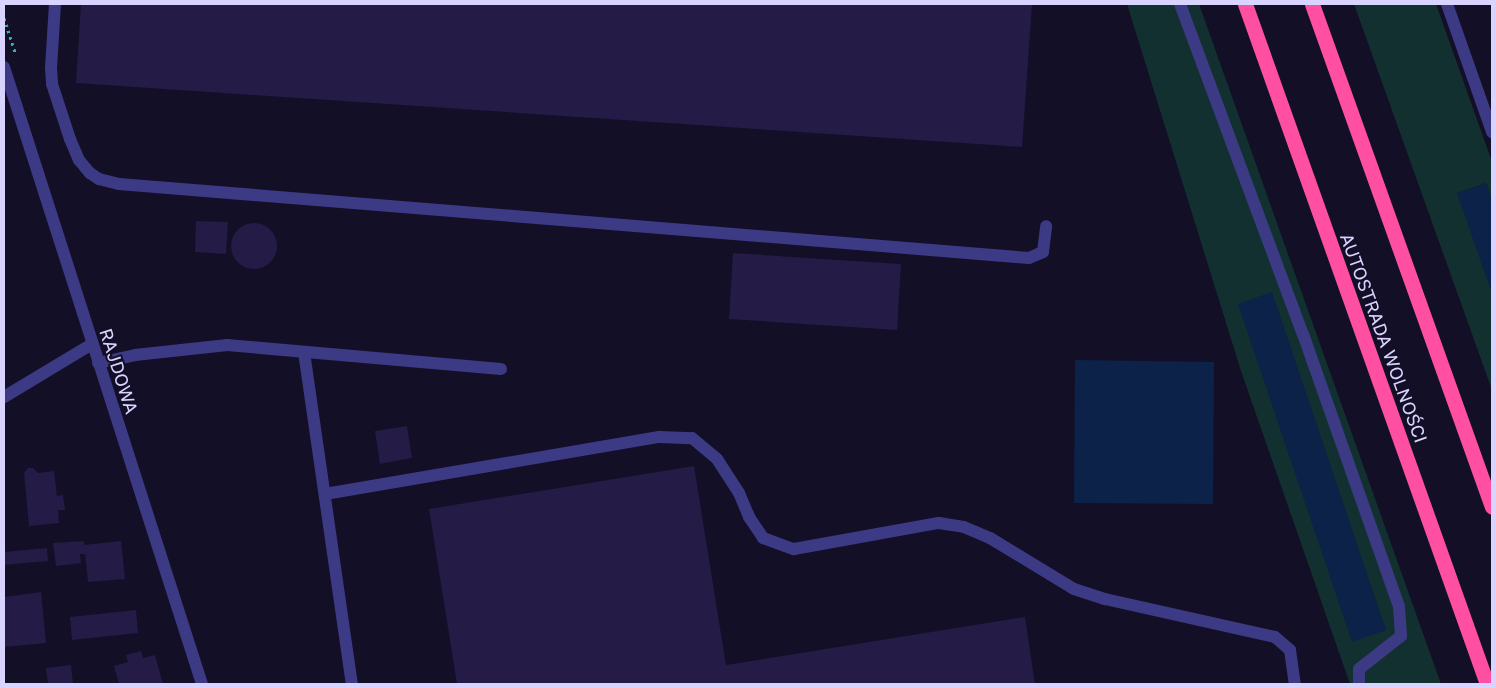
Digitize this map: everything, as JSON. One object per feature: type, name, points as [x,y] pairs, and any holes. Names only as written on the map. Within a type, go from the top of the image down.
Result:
[{"type":"highway","name":"AUTOSTRADA WOLNOŚCI","points":[[1245,4],[1487,684]]},
{"type":"highway","points":[[1312,4],[1492,507]]},
{"type":"street","points":[[55,4],[51,68],[52,84],[70,139],[79,160],[90,173],[119,184],[1029,258],[1043,252],[1046,226]]},
{"type":"street","points":[[1180,4],[1303,334],[1399,607],[1401,636],[1359,669],[1359,684]]},
{"type":"street","points":[[1447,4],[1492,132]]},
{"type":"street","name":"RAJDOWA","points":[[4,67],[202,684]]},
{"type":"street","points":[[4,397],[92,344]]},
{"type":"street","points":[[98,363],[136,355],[228,345],[501,369]]},
{"type":"street","points":[[304,352],[352,684]]},
{"type":"street","points":[[325,494],[659,438],[692,438],[718,459],[739,493],[749,517],[763,538],[794,549],[939,523],[964,526],[990,538],[1074,589],[1105,599],[1275,637],[1290,650],[1295,684]]},
{"type":"green space","points":[[1127,4],[1199,4],[1441,684],[1350,684],[1241,371]]},
{"type":"green space","points":[[1354,4],[1436,4],[1492,162],[1492,201],[1486,183],[1458,193],[1492,293],[1492,390]]},
{"type":"water","points":[[1486,183],[1492,201],[1492,293],[1457,193]]},
{"type":"water","points":[[1272,292],[1386,630],[1352,642],[1238,304]]},
{"type":"water","points":[[1075,360],[1214,362],[1213,504],[1074,503]]},
{"type":"building","points":[[81,4],[1032,4],[1022,147],[76,83]]},
{"type":"building","points":[[196,221],[228,222],[226,254],[195,252]]},
{"type":"building","points":[[254,223],[267,227],[273,233],[277,246],[273,259],[267,265],[254,269],[241,265],[235,259],[231,246],[235,233],[241,227]]},
{"type":"building","points":[[733,253],[901,264],[897,330],[729,319]]},
{"type":"building","points":[[407,426],[412,458],[380,464],[375,431]]},
{"type":"building","points":[[694,466],[726,665],[1025,617],[1035,684],[457,684],[429,509]]},
{"type":"building","points":[[28,468],[33,468],[38,473],[54,471],[57,496],[63,495],[65,510],[58,510],[59,523],[29,526],[24,473]]},
{"type":"building","points":[[84,541],[84,545],[121,541],[125,579],[88,582],[85,554],[80,554],[81,563],[56,566],[53,543]]},
{"type":"building","points":[[47,548],[48,561],[4,565],[4,552]]},
{"type":"building","points":[[41,592],[46,643],[4,647],[4,597]]},
{"type":"building","points":[[136,610],[138,633],[72,640],[70,617]]},
{"type":"building","points":[[141,651],[143,658],[155,655],[163,684],[119,684],[114,666],[128,662],[126,655]]},
{"type":"building","points":[[71,665],[73,684],[48,684],[46,668]]}]
